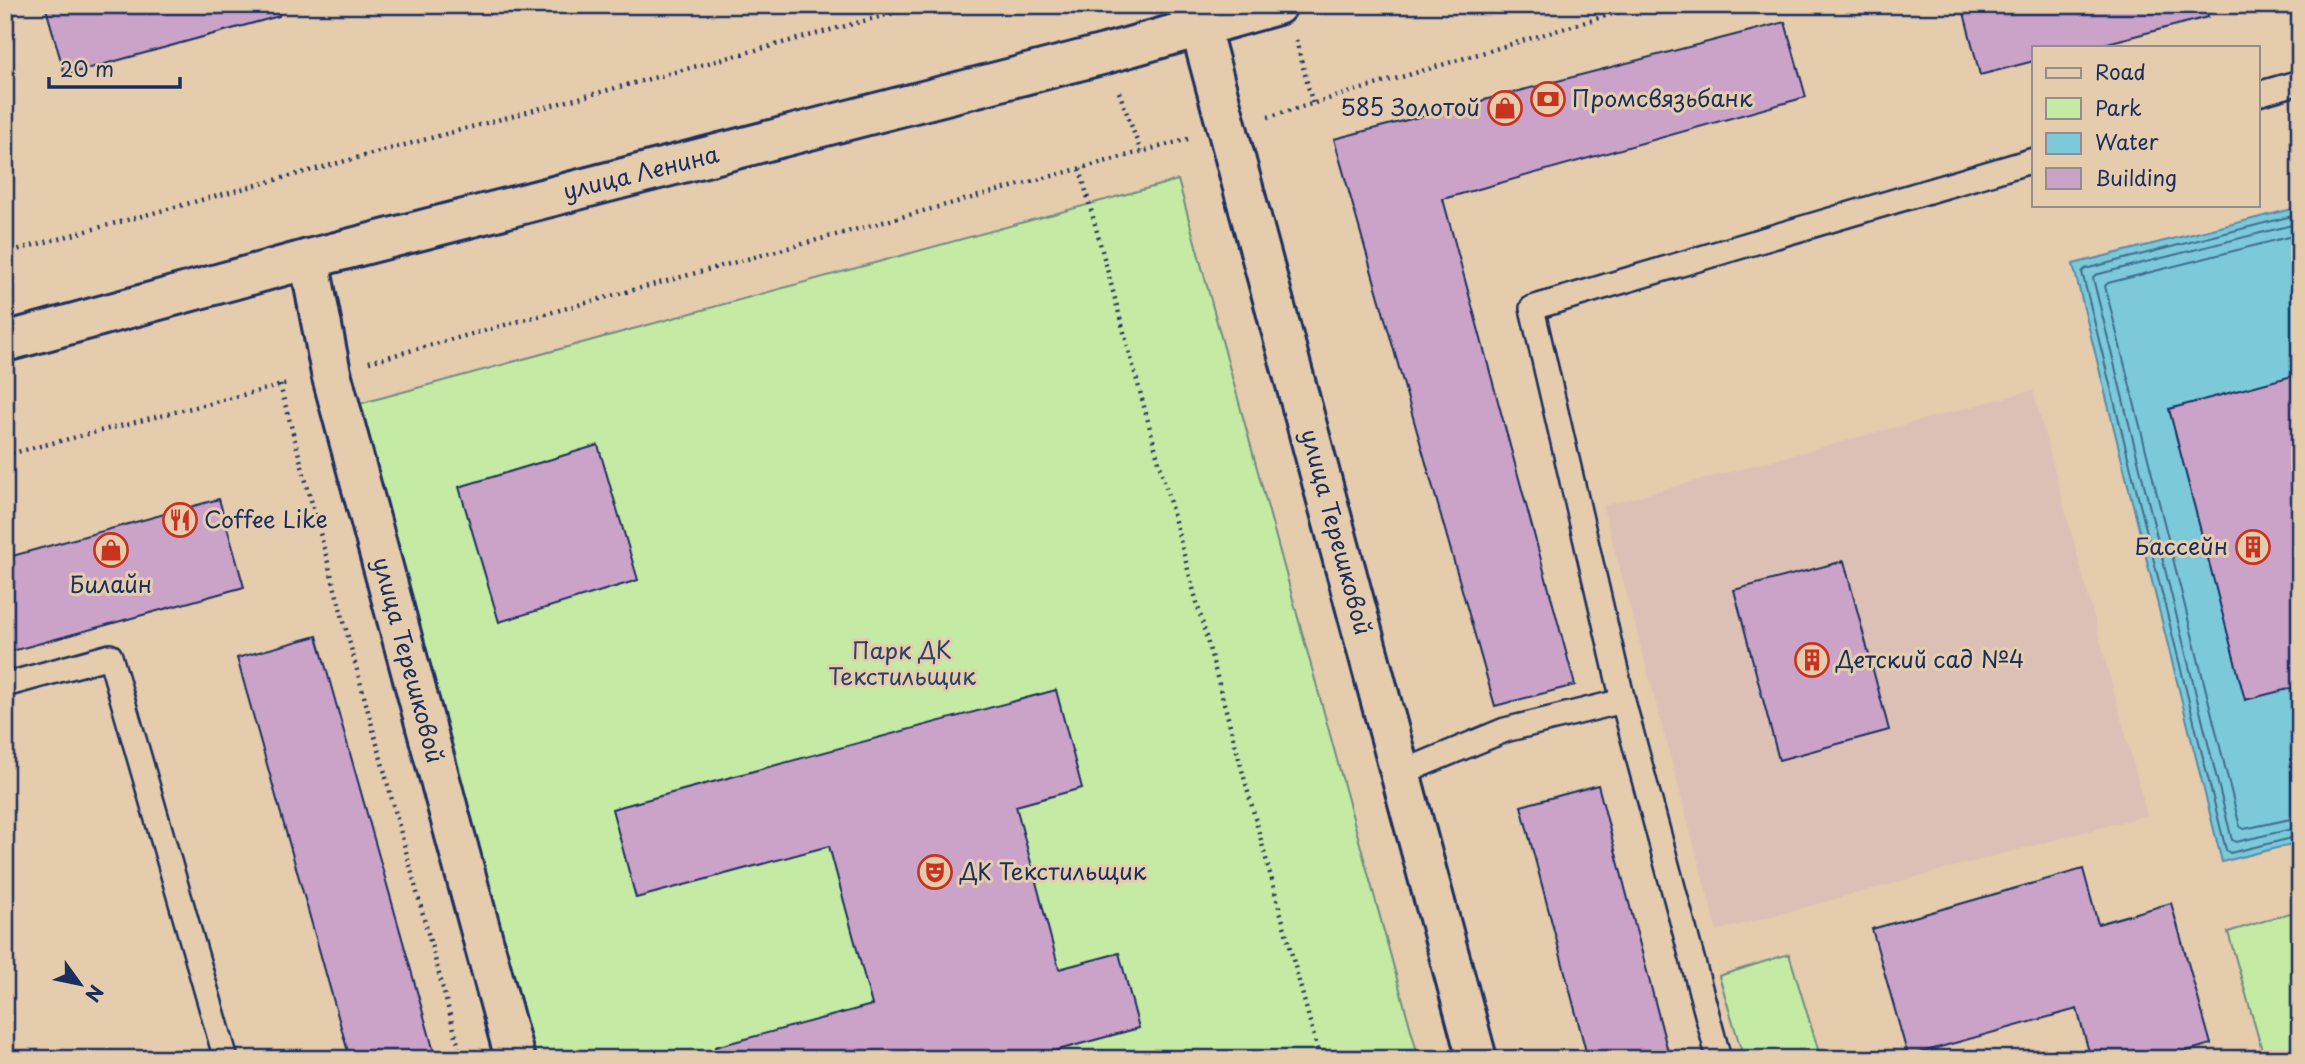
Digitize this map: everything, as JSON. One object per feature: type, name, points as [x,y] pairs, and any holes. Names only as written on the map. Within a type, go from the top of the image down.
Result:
[{"type":"street","name":"улица Ленина","points":[[5,342],[309,259],[1105,54],[1196,16],[1286,18]]},
{"type":"street","name":"улица Терешковой","points":[[1196,16],[1477,1059]]},
{"type":"street","name":"улица Терешковой","points":[[309,259],[331,373],[515,1059]]},
{"type":"lane","points":[[2260,93],[2300,82]]},
{"type":"lane","points":[[1719,1059],[1623,701],[1532,309],[2032,161]]},
{"type":"lane","points":[[5,685],[110,656],[226,1059]]},
{"type":"lane","points":[[1401,773],[1505,730],[1623,701]]},
{"type":"path","points":[[5,253],[923,5]]},
{"type":"path","points":[[5,455],[331,373],[1226,129],[1642,5]]},
{"type":"path","points":[[1286,18],[1313,105]]},
{"type":"path","points":[[1080,169],[1320,1059]]},
{"type":"path","points":[[280,385],[462,1059]]},
{"type":"shaded area","points":[[2033,390],[2147,815],[1717,931],[1603,506]]},
{"type":"green space","name":"Парк ДК Текстильщик","points":[[1178,180],[1419,1059],[521,1059],[344,408]]},
{"type":"green space","points":[[2300,910],[2300,1047],[2264,1057],[2228,932]]},
{"type":"green space","points":[[1789,954],[1821,1059],[1744,1059],[1719,976]]},
{"type":"water","points":[[2300,207],[2300,842],[2222,862],[2073,264]]},
{"type":"building","points":[[45,5],[278,5],[279,16],[65,75]]},
{"type":"building","points":[[1962,5],[2206,5],[2208,17],[2096,46],[2032,46],[2032,62],[1980,75]]},
{"type":"building","points":[[1785,22],[1806,97],[1443,199],[1575,685],[1495,706],[1334,139]]},
{"type":"building","name":"Бассейн","points":[[2300,374],[2300,686],[2245,700],[2169,409]]},
{"type":"building","points":[[598,445],[638,580],[499,622],[459,487]]},
{"type":"building","points":[[219,499],[244,587],[5,653],[5,558]]},
{"type":"building","name":"Детский сад №4","points":[[1844,561],[1889,730],[1779,760],[1734,590]]},
{"type":"building","points":[[317,636],[436,1059],[350,1059],[237,658]]},
{"type":"building","name":"ДК Текстильщик","points":[[1056,690],[1082,788],[1016,806],[1059,969],[1119,953],[1139,1028],[1025,1059],[716,1059],[715,1047],[872,1005],[829,846],[636,898],[612,809]]},
{"type":"building","points":[[1598,785],[1670,1059],[1588,1059],[1521,806]]},
{"type":"building","points":[[2083,869],[2098,924],[2171,903],[2211,1044],[2159,1059],[2091,1059],[2077,1009],[1908,1056],[1872,929]]},
{"type":"place","name":"Промсвязьбанк","points":[[1548,99]]},
{"type":"place","name":"585 Золотой","points":[[1505,108]]},
{"type":"place","name":"Coffee Like","points":[[180,520]]},
{"type":"place","name":"Бассейн","points":[[2253,547]]},
{"type":"place","name":"Билайн","points":[[111,550]]},
{"type":"place","name":"Детский сад №4","points":[[1812,660]]},
{"type":"place","name":"ДК Текстильщик","points":[[935,872]]}]
